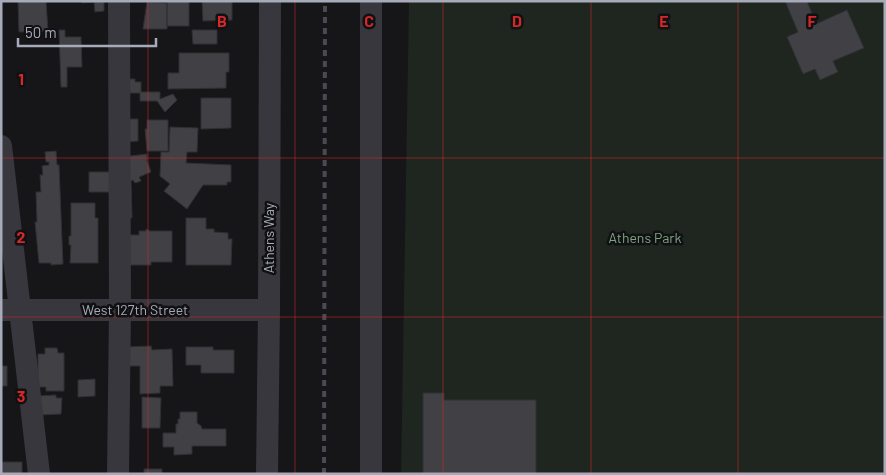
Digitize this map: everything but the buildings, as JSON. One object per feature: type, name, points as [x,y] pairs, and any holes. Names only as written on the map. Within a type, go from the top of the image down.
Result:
[{"type":"street","points":[[118,474],[120,310],[119,1]]},
{"type":"street","name":"Athens Way","points":[[267,474],[270,1]]},
{"type":"street","points":[[371,1],[371,474]]},
{"type":"street","points":[[1,146],[11,310],[39,474]]},
{"type":"street","name":"West 127th Street","points":[[11,310],[269,310]]},
{"type":"green space","name":"Athens Park","points":[[409,1],[885,1],[885,474],[401,474]]},
{"type":"railway","points":[[324,474],[325,1]]}]
